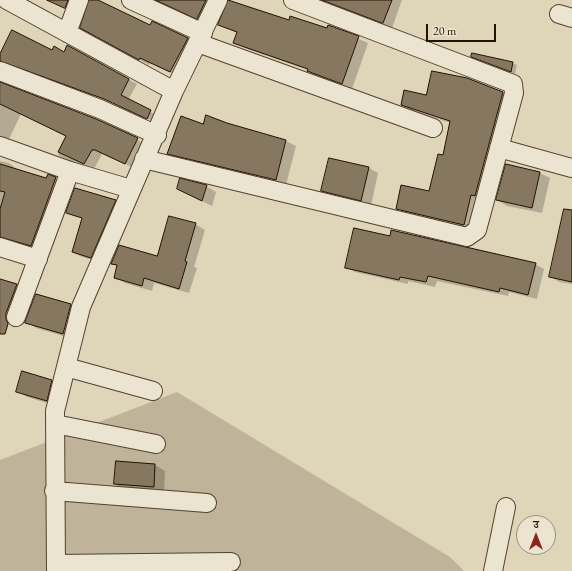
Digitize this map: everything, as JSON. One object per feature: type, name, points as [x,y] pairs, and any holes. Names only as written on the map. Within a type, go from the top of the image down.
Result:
[{"type":"street","points":[[7,0],[174,91]]},
{"type":"street","points":[[67,33],[79,0]]},
{"type":"street","points":[[131,0],[200,38],[433,128]]},
{"type":"street","points":[[218,0],[174,91],[157,136],[144,159],[81,308],[55,411],[54,491],[56,568],[231,562]]},
{"type":"street","points":[[144,159],[467,237],[478,228],[514,93],[513,84],[293,0]]},
{"type":"street","points":[[0,71],[100,108],[157,136]]},
{"type":"street","points":[[0,146],[70,171],[131,189]]},
{"type":"street","points":[[499,148],[572,168]]},
{"type":"street","points":[[16,318],[70,171]]},
{"type":"street","points":[[0,247],[38,259]]},
{"type":"street","points":[[66,367],[153,391]]},
{"type":"street","points":[[55,424],[156,444]]},
{"type":"street","points":[[54,491],[207,503]]},
{"type":"street","points":[[493,571],[506,507]]},
{"type":"shaded area","points":[[177,392],[450,557],[464,571],[0,571],[0,460]]},
{"type":"building","points":[[47,0],[68,0],[65,8]]},
{"type":"building","points":[[89,0],[98,0],[150,25],[152,21],[188,38],[170,72],[140,58],[139,60],[80,28]]},
{"type":"building","points":[[156,0],[206,0],[197,19]]},
{"type":"building","points":[[228,0],[289,20],[290,16],[327,28],[328,25],[359,36],[342,84],[307,71],[308,69],[233,43],[237,32],[218,25]]},
{"type":"building","points":[[322,0],[392,0],[383,23]]},
{"type":"building","points":[[12,30],[52,50],[54,46],[64,52],[67,45],[129,79],[121,95],[151,110],[147,119],[104,99],[0,61],[0,54]]},
{"type":"building","points":[[472,53],[513,62],[511,72],[471,57]]},
{"type":"building","points":[[432,71],[467,78],[503,92],[475,196],[471,195],[464,225],[396,209],[401,185],[429,191],[438,154],[443,155],[450,121],[401,105],[404,90],[426,95]]},
{"type":"building","points":[[0,82],[96,119],[138,138],[125,164],[95,150],[92,150],[84,164],[58,152],[66,136],[0,104]]},
{"type":"building","points":[[206,115],[227,123],[286,140],[276,180],[167,154],[181,116],[203,124]]},
{"type":"building","points":[[329,158],[369,167],[361,201],[321,191]]},
{"type":"building","points":[[0,164],[46,178],[48,174],[56,177],[31,246],[0,237],[0,209],[5,192],[0,191]]},
{"type":"building","points":[[506,164],[540,172],[532,208],[496,200]]},
{"type":"building","points":[[180,178],[207,185],[202,201],[177,189]]},
{"type":"building","points":[[75,188],[116,200],[91,258],[72,252],[82,218],[66,213]]},
{"type":"building","points":[[564,209],[572,210],[572,282],[549,277]]},
{"type":"building","points":[[169,216],[196,223],[179,289],[144,278],[142,286],[114,278],[117,265],[111,264],[119,245],[157,256]]},
{"type":"building","points":[[354,228],[390,236],[391,230],[536,263],[528,295],[500,288],[499,292],[428,276],[426,282],[400,277],[399,280],[345,268]]},
{"type":"building","points":[[0,279],[17,284],[6,313],[8,324],[5,334],[0,334]]},
{"type":"building","points":[[36,294],[71,304],[63,334],[25,323]]},
{"type":"building","points":[[22,371],[52,380],[47,401],[16,392]]},
{"type":"building","points":[[116,461],[155,464],[154,487],[114,484]]}]
